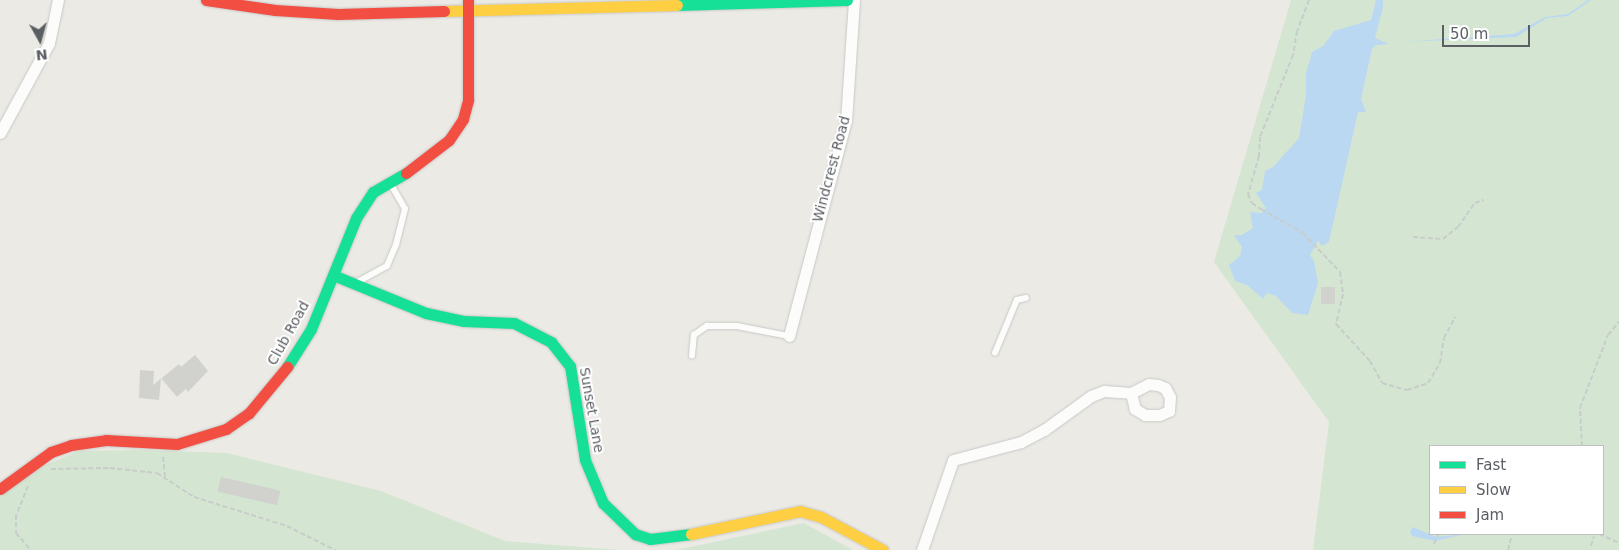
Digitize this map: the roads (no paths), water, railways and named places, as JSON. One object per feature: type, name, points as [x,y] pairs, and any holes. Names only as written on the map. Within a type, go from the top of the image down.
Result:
[{"type":"street","points":[[0,133],[6,109],[50,43],[58,0]]},
{"type":"street","points":[[206,0],[338,14],[468,12],[847,0]]},
{"type":"street","name":"Club Road","points":[[0,488],[51,452],[71,445],[106,440],[162,444],[203,438],[226,429],[250,413],[278,382],[311,328],[356,218],[373,192],[389,184],[449,140],[463,119],[468,100],[468,0]]},
{"type":"street","name":"Windcrest Road","points":[[789,336],[846,121],[854,0]]},
{"type":"street","name":"Sunset Lane","points":[[333,276],[426,313],[464,321],[514,323],[551,342],[570,366],[585,460],[595,486],[603,503],[636,534],[650,539],[668,539],[800,511],[821,517],[883,550]]},
{"type":"street","points":[[922,550],[952,460],[1021,442],[1044,430],[1091,396],[1104,391],[1131,393]]},
{"type":"lane","points":[[354,285],[387,266],[396,245],[405,209],[389,184]]},
{"type":"lane","points":[[995,352],[1017,300],[1026,298]]},
{"type":"lane","points":[[692,356],[694,335],[707,326],[737,326],[789,336]]},
{"type":"water","points":[[1376,0],[1383,0],[1383,7],[1375,38],[1389,44],[1376,45],[1372,49],[1361,99],[1366,112],[1358,112],[1329,242],[1322,246],[1318,241],[1310,255],[1314,261],[1318,283],[1308,315],[1292,313],[1276,296],[1267,293],[1263,299],[1247,285],[1235,281],[1229,265],[1240,256],[1242,247],[1234,235],[1242,235],[1253,228],[1250,212],[1261,213],[1266,208],[1256,193],[1262,190],[1265,171],[1273,167],[1299,138],[1306,95],[1306,73],[1312,52],[1323,46],[1334,31],[1371,20]]},
{"type":"water","points":[[1588,0],[1591,0],[1568,16],[1547,18],[1516,37],[1402,42],[1514,34],[1545,17],[1568,14]]},
{"type":"water","points":[[1413,527],[1436,537],[1461,535],[1435,541],[1412,536],[1410,531]]}]
